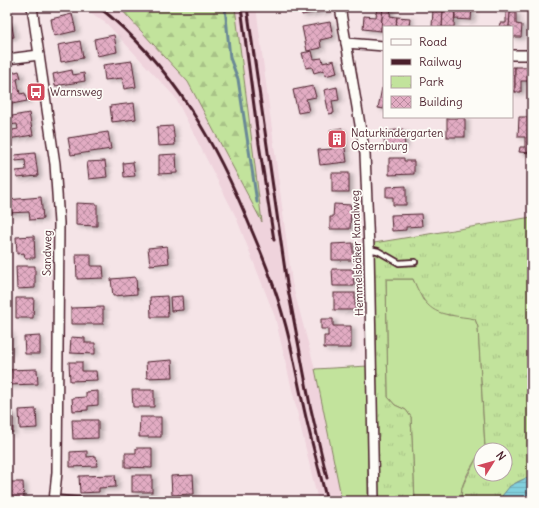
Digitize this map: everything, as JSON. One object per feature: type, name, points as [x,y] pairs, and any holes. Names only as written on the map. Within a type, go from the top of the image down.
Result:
[{"type":"street","name":"Sandweg","points":[[32,7],[55,164],[59,223],[57,472],[54,500]]},
{"type":"street","name":"Hemmelsbäker Kanalweg","points":[[340,7],[365,154],[369,249],[374,501]]},
{"type":"street","points":[[346,43],[383,46]]},
{"type":"street","points":[[7,59],[39,54]]},
{"type":"street","points":[[513,54],[532,55]]},
{"type":"lane","points":[[369,249],[378,250],[399,263],[415,262]]},
{"type":"lane","points":[[54,500],[87,501]]},
{"type":"shaded area","points":[[83,7],[120,7],[188,82],[262,221],[235,7],[256,7],[292,283],[315,369],[342,501],[318,501],[275,317],[236,217],[175,97],[107,24]]},
{"type":"green space","points":[[119,7],[235,7],[262,222],[188,82]]},
{"type":"green space","points":[[532,217],[532,358],[525,376],[532,384],[532,479],[517,482],[498,501],[461,501],[462,487],[473,465],[473,482],[513,482],[513,442],[485,442],[478,327],[475,319],[453,316],[436,311],[422,298],[413,279],[386,279],[388,397],[395,405],[406,410],[411,417],[415,501],[379,501],[374,243]]},
{"type":"green space","points":[[386,279],[413,279],[423,300],[448,315],[465,316],[475,319],[478,327],[485,442],[473,442],[473,464],[464,483],[461,501],[415,501],[411,417],[406,410],[395,405],[388,397]]},
{"type":"green space","points":[[368,366],[368,501],[342,501],[315,369]]},
{"type":"water","points":[[526,478],[532,479],[532,501],[498,501],[510,486]]},
{"type":"building","points":[[301,7],[329,7],[329,10],[302,15]]},
{"type":"building","points":[[377,7],[383,7],[381,31],[363,29],[364,16],[376,17]]},
{"type":"building","points":[[383,7],[391,7],[390,16],[397,17],[396,26],[383,26],[383,31],[381,31]]},
{"type":"building","points":[[443,7],[455,7],[454,26],[442,26]]},
{"type":"building","points":[[455,7],[472,7],[471,20],[455,19]]},
{"type":"building","points":[[495,7],[511,7],[509,26],[499,26],[500,23],[506,23],[506,10],[495,9]]},
{"type":"building","points":[[433,9],[443,10],[442,26],[432,26]]},
{"type":"building","points":[[510,13],[516,13],[516,24],[522,25],[521,37],[513,37],[513,26],[509,26]]},
{"type":"building","points":[[72,14],[76,31],[54,36],[51,19]]},
{"type":"building","points":[[397,17],[410,18],[409,26],[396,26]]},
{"type":"building","points":[[11,22],[14,37],[7,38],[7,23]]},
{"type":"building","points":[[330,22],[333,37],[320,40],[321,48],[307,51],[302,27]]},
{"type":"building","points":[[114,35],[117,52],[97,56],[94,39]]},
{"type":"building","points":[[80,41],[83,58],[61,62],[58,45]]},
{"type":"building","points":[[312,51],[314,59],[322,58],[323,63],[334,60],[337,73],[325,76],[324,70],[314,73],[312,67],[306,68],[302,53]]},
{"type":"building","points":[[132,61],[136,87],[124,89],[122,78],[105,80],[103,65]]},
{"type":"building","points":[[513,67],[515,67],[515,92],[513,92]]},
{"type":"building","points":[[515,67],[529,67],[529,81],[521,81],[521,92],[515,92]]},
{"type":"building","points":[[72,70],[73,75],[84,73],[85,81],[55,86],[53,74]]},
{"type":"building","points":[[19,71],[21,78],[17,79],[20,94],[25,93],[27,101],[7,105],[7,74]]},
{"type":"building","points":[[313,86],[316,97],[306,99],[309,111],[298,113],[293,90]]},
{"type":"building","points":[[337,87],[339,100],[332,101],[334,113],[329,114],[324,90]]},
{"type":"building","points":[[382,88],[383,109],[378,108]]},
{"type":"building","points":[[134,103],[136,119],[112,122],[110,106]]},
{"type":"building","points":[[29,113],[33,135],[8,139],[7,131],[18,129],[17,124],[7,125],[7,117]]},
{"type":"building","points":[[519,117],[532,117],[532,153],[519,152],[520,147],[525,147],[525,137],[518,137]]},
{"type":"building","points":[[447,118],[465,118],[465,137],[447,137]]},
{"type":"building","points":[[173,126],[175,145],[158,146],[157,127]]},
{"type":"building","name":"Naturkindergarten Osternburg","points":[[342,128],[347,162],[320,165],[318,150],[332,149],[330,130]]},
{"type":"building","points":[[403,129],[405,146],[385,148],[383,132]]},
{"type":"building","points":[[108,132],[111,149],[71,155],[68,138]]},
{"type":"building","points":[[35,153],[38,176],[17,178],[16,171],[26,170],[25,160],[16,161],[15,155]]},
{"type":"building","points":[[176,154],[177,173],[159,174],[159,155]]},
{"type":"building","points":[[389,158],[404,158],[404,161],[414,161],[414,174],[389,175]]},
{"type":"building","points":[[105,161],[107,177],[89,179],[87,162]]},
{"type":"building","points":[[133,162],[135,176],[124,177],[123,163]]},
{"type":"building","points":[[332,173],[349,173],[349,192],[332,192]]},
{"type":"building","points":[[406,186],[406,205],[393,205],[393,197],[386,197],[386,187]]},
{"type":"building","points":[[41,197],[43,219],[30,220],[29,212],[7,213],[7,200]]},
{"type":"building","points":[[76,203],[97,204],[97,226],[76,225]]},
{"type":"building","points":[[334,204],[351,205],[350,229],[330,229],[330,217],[333,217]]},
{"type":"building","points":[[421,214],[422,226],[406,227],[406,230],[392,231],[391,215]]},
{"type":"building","points":[[34,236],[35,258],[25,258],[24,253],[17,254],[16,237]]},
{"type":"building","points":[[353,243],[353,260],[332,260],[332,244]]},
{"type":"building","points":[[167,246],[169,263],[150,265],[148,248]]},
{"type":"building","points":[[76,254],[91,254],[91,266],[103,266],[104,278],[77,279]]},
{"type":"building","points":[[16,266],[35,266],[35,288],[17,289]]},
{"type":"building","points":[[332,269],[353,269],[354,286],[333,286]]},
{"type":"building","points":[[136,277],[137,294],[113,296],[111,279]]},
{"type":"building","points":[[334,293],[355,293],[355,310],[334,310]]},
{"type":"building","points":[[167,296],[168,317],[151,317],[150,297]]},
{"type":"building","points":[[182,296],[183,310],[171,311],[170,297]]},
{"type":"building","points":[[16,298],[34,298],[33,318],[16,318]]},
{"type":"building","points":[[103,307],[103,324],[71,324],[71,308]]},
{"type":"building","points":[[321,319],[333,319],[333,326],[351,326],[351,348],[324,348],[324,336],[328,336],[328,329],[321,329]]},
{"type":"building","points":[[7,332],[10,332],[10,353],[7,353]]},
{"type":"building","points":[[40,336],[40,354],[25,354],[24,337]]},
{"type":"building","points":[[71,337],[85,338],[85,343],[95,343],[95,354],[70,353]]},
{"type":"building","points":[[172,360],[173,377],[147,378],[146,362]]},
{"type":"building","points":[[69,362],[82,362],[82,371],[96,371],[97,380],[70,381]]},
{"type":"building","points":[[37,369],[38,384],[7,385],[7,370]]},
{"type":"building","points":[[132,390],[154,390],[154,407],[133,407]]},
{"type":"building","points":[[98,391],[98,405],[88,406],[88,410],[73,411],[72,398],[86,397],[86,392]]},
{"type":"building","points":[[36,409],[37,428],[20,429],[19,410]]},
{"type":"building","points":[[7,413],[13,413],[13,432],[7,432]]},
{"type":"building","points":[[140,417],[161,417],[161,437],[139,437]]},
{"type":"building","points":[[72,420],[98,420],[98,438],[73,439]]},
{"type":"building","points":[[136,448],[152,448],[152,468],[125,467],[125,453],[136,453]]},
{"type":"building","points":[[87,451],[87,457],[96,456],[97,466],[70,467],[70,452]]},
{"type":"building","points":[[115,475],[116,487],[99,488],[99,492],[80,493],[79,476]]},
{"type":"building","points":[[132,475],[152,475],[152,492],[132,492]]},
{"type":"building","points":[[193,475],[194,494],[172,495],[171,476]]},
{"type":"building","points":[[7,482],[23,482],[24,501],[7,501]]},
{"type":"waterway","points":[[225,7],[230,58],[238,79],[257,202]]},
{"type":"railway","points":[[99,7],[125,30],[171,81],[208,137],[224,168],[265,263],[280,305],[327,501]]},
{"type":"railway","points":[[241,7],[259,144],[274,240]]},
{"type":"railway","points":[[247,7],[287,284],[310,405],[327,478]]},
{"type":"place","name":"Warnsweg","points":[[36,92]]},
{"type":"place","name":"Naturkindergarten Osternburg","points":[[337,139]]}]
